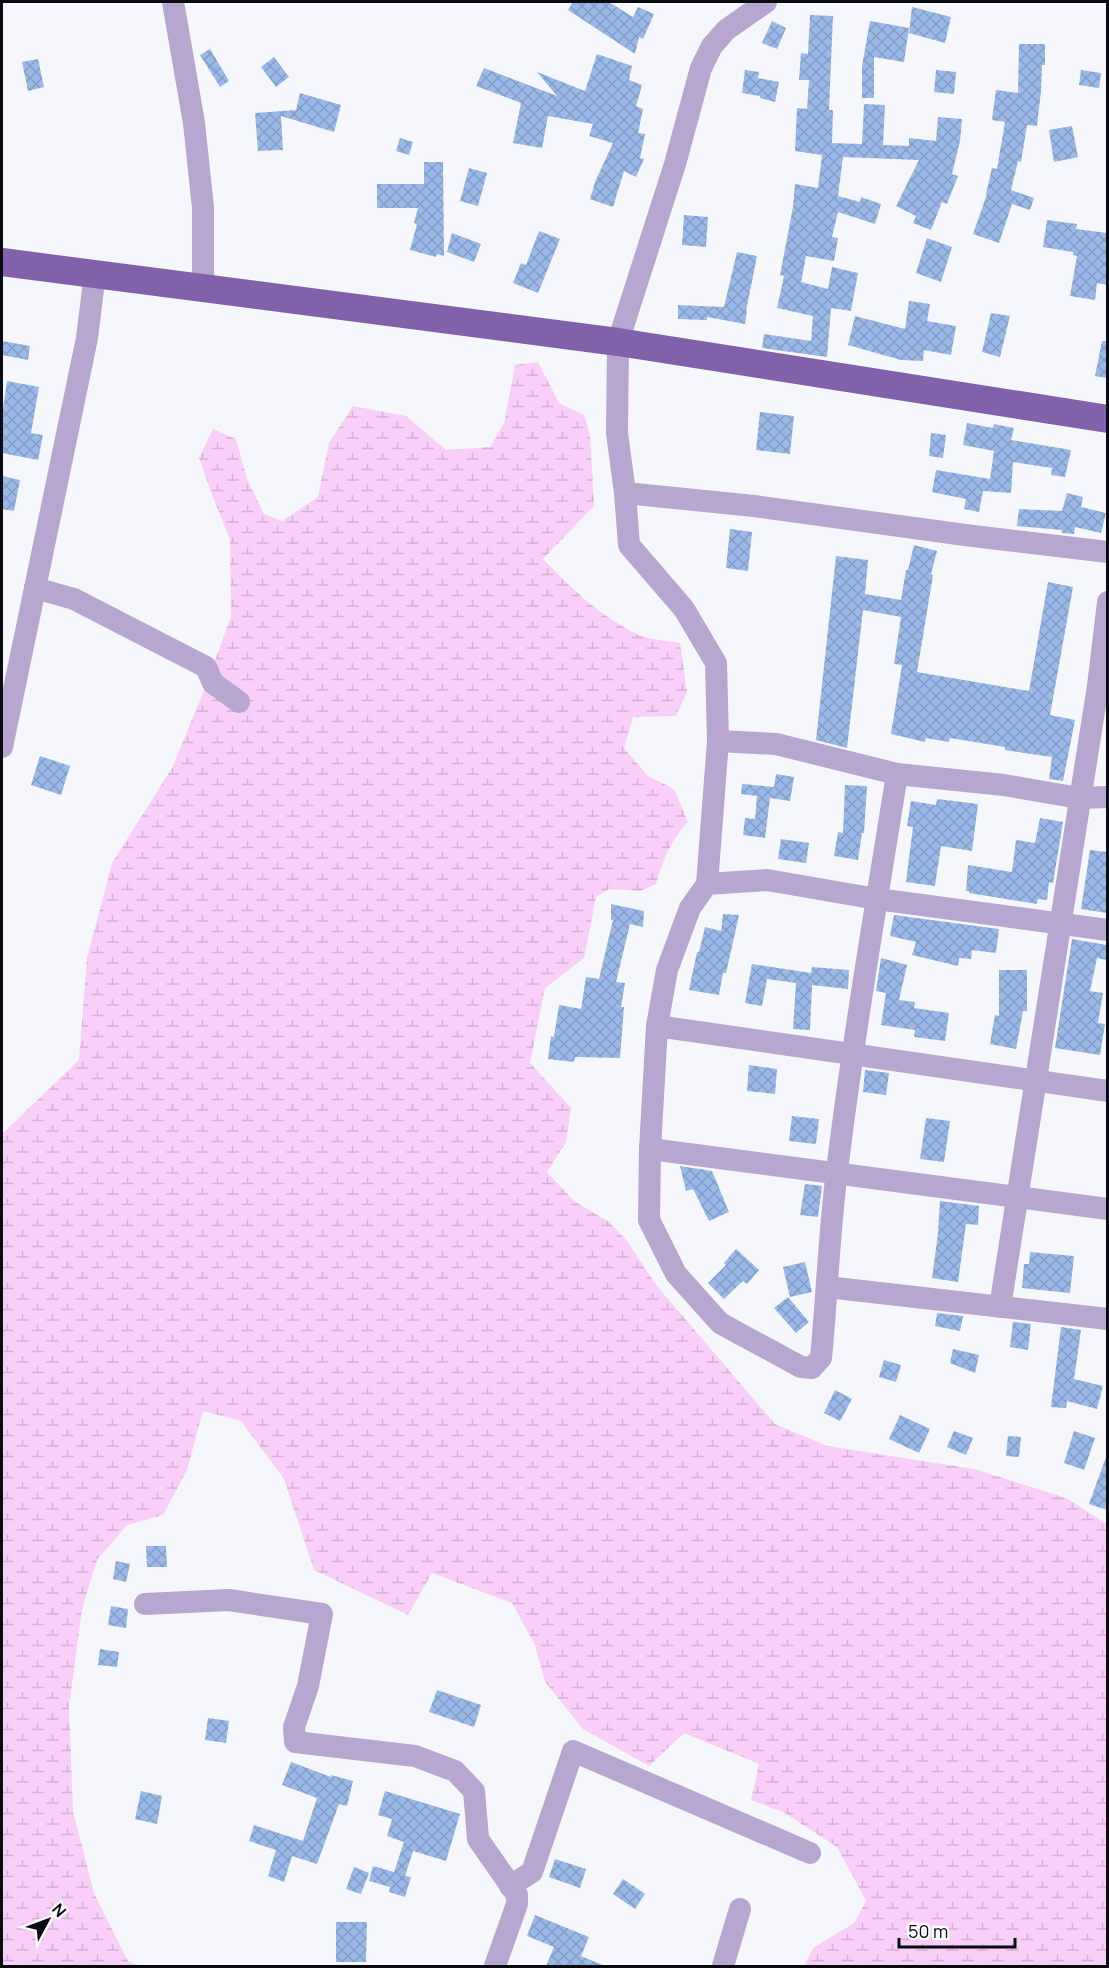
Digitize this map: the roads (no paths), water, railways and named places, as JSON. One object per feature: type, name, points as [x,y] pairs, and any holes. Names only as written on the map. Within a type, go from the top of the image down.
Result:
[{"type":"main road","points":[[2,262],[618,342],[1107,419]]},
{"type":"street","points":[[173,2],[194,123],[202,198],[203,289]]},
{"type":"street","points":[[766,2],[726,30],[712,46],[701,68],[675,164],[618,342],[617,433],[626,493],[629,545],[684,609],[716,663],[718,741],[707,884],[690,908],[667,970],[657,1026],[650,1149],[649,1220],[676,1274],[720,1323],[801,1367],[812,1368],[821,1358],[837,1173],[853,1054],[897,774]]},
{"type":"street","points":[[2,747],[87,338],[95,273]]},
{"type":"street","points":[[626,493],[754,506],[1107,552]]},
{"type":"street","points":[[35,588],[74,599],[206,667],[213,683],[239,702]]},
{"type":"street","points":[[1000,1306],[1098,686],[1107,602]]},
{"type":"street","points":[[718,741],[776,744],[897,774],[1004,785],[1079,798],[1107,797]]},
{"type":"street","points":[[707,884],[767,880],[877,899],[1107,930]]},
{"type":"street","points":[[657,1026],[1107,1091]]},
{"type":"street","points":[[650,1149],[1107,1209]]},
{"type":"street","points":[[828,1287],[1107,1319]]},
{"type":"street","points":[[145,1604],[229,1600],[322,1614],[308,1686],[294,1726],[295,1742],[415,1756],[455,1771],[474,1791],[478,1839],[517,1895],[517,1904],[495,1966]]},
{"type":"street","points":[[510,1886],[531,1872],[573,1751],[810,1853]]},
{"type":"street","points":[[723,1966],[740,1909]]}]
